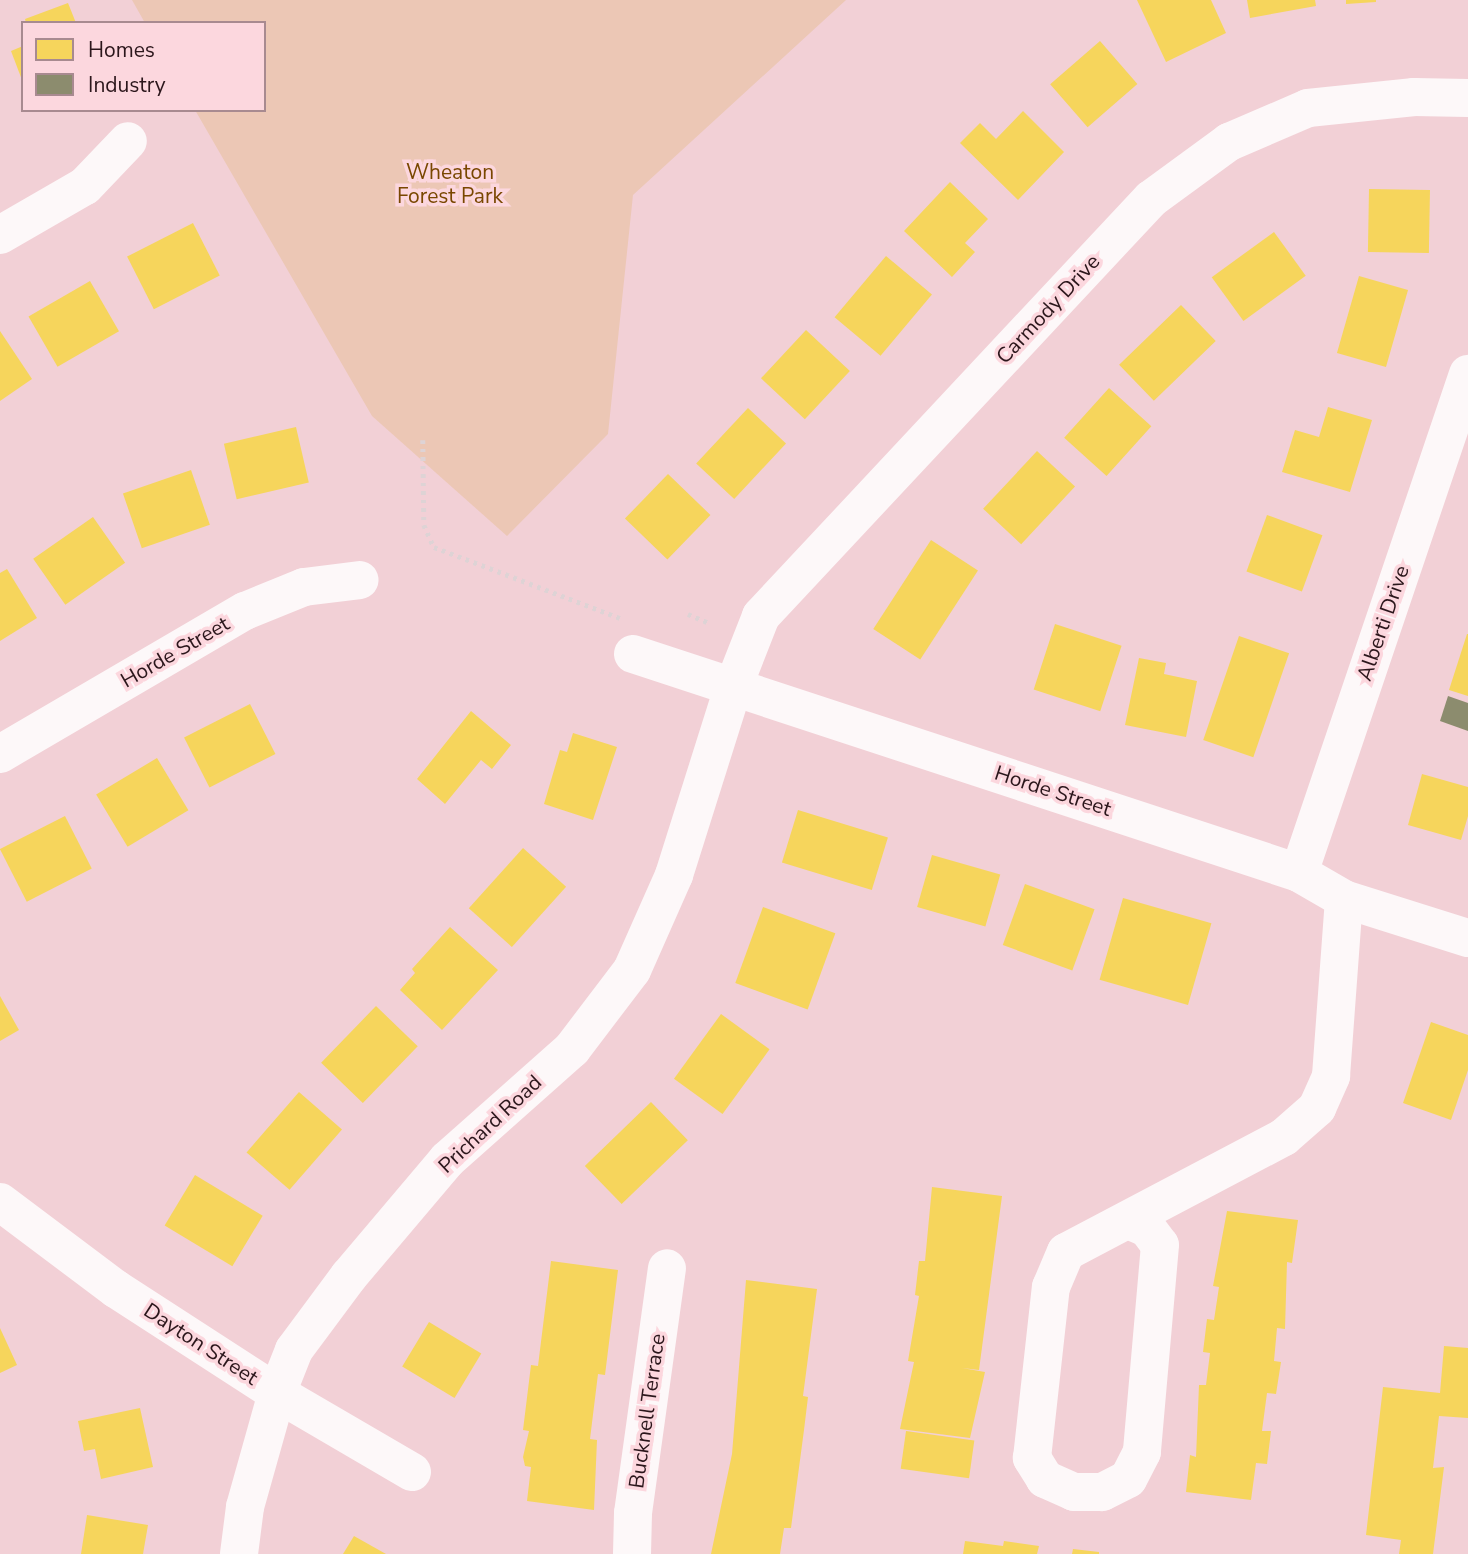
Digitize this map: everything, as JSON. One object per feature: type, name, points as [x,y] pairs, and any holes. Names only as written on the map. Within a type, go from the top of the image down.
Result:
[{"type":"street","name":"Carmody Drive","points":[[734,685],[761,616],[1151,199],[1229,142],[1308,108],[1414,97],[1468,98]]},
{"type":"street","points":[[0,235],[85,186],[128,141]]},
{"type":"street","name":"Alberti Drive","points":[[1299,873],[1468,374]]},
{"type":"street","name":"Horde Street","points":[[0,754],[245,611],[304,587],[360,580]]},
{"type":"street","name":"Horde Street","points":[[631,638],[734,685],[1299,873],[1344,899],[1468,938]]},
{"type":"street","name":"Prichard Road","points":[[239,1554],[245,1507],[277,1393],[294,1350],[349,1276],[447,1160],[572,1049],[632,970],[674,875],[734,685]]},
{"type":"street","points":[[1128,1220],[1147,1228],[1160,1245],[1142,1452],[1128,1479],[1102,1492],[1074,1492],[1045,1479],[1032,1458],[1051,1287],[1066,1252],[1284,1138],[1317,1108],[1331,1076],[1344,899]]},
{"type":"street","name":"Dayton Street","points":[[0,1202],[117,1289],[277,1393],[412,1472]]},
{"type":"street","name":"Bucknell Terrace","points":[[632,1554],[633,1513],[667,1268]]},
{"type":"path","points":[[423,440],[424,525],[434,547],[631,638]]},
{"type":"path","points":[[688,614],[711,624]]},
{"type":"green space","name":"Wheaton Forest Park","points":[[132,0],[846,0],[633,195],[608,434],[507,536],[372,416],[196,112],[266,112],[266,21],[144,21]]},
{"type":"building: Homes","points":[[1137,0],[1211,0],[1226,33],[1166,62]]},
{"type":"building: Homes","points":[[1247,0],[1315,0],[1316,6],[1250,18]]},
{"type":"building: Homes","points":[[1346,0],[1376,0],[1376,2],[1346,4]]},
{"type":"building: Homes","points":[[68,3],[75,21],[26,21]]},
{"type":"building: Homes","points":[[1100,41],[1137,84],[1088,127],[1050,84]]},
{"type":"building: Homes","points":[[21,47],[21,77],[11,51]]},
{"type":"building: Homes","points":[[1023,111],[1064,152],[1018,200],[960,143],[980,123],[996,139]]},
{"type":"building: Homes","points":[[950,182],[988,219],[965,243],[975,252],[952,277],[904,231]]},
{"type":"building: Homes","points":[[1369,189],[1430,190],[1429,253],[1368,252]]},
{"type":"building: Homes","points":[[193,223],[220,276],[154,309],[127,257]]},
{"type":"building: Homes","points":[[1274,232],[1306,276],[1243,321],[1212,277]]},
{"type":"building: Homes","points":[[886,256],[932,295],[881,356],[835,317]]},
{"type":"building: Homes","points":[[1359,276],[1408,290],[1386,367],[1337,353]]},
{"type":"building: Homes","points":[[90,281],[119,331],[58,367],[29,316]]},
{"type":"building: Homes","points":[[1181,305],[1216,341],[1154,401],[1119,365]]},
{"type":"building: Homes","points":[[806,330],[850,371],[805,419],[761,378]]},
{"type":"building: Homes","points":[[0,331],[32,379],[0,401]]},
{"type":"building: Homes","points":[[1109,388],[1151,426],[1107,476],[1064,438]]},
{"type":"building: Homes","points":[[1328,407],[1372,420],[1350,492],[1282,472],[1295,430],[1319,437]]},
{"type":"building: Homes","points":[[748,408],[786,443],[734,499],[696,464]]},
{"type":"building: Homes","points":[[296,427],[309,483],[237,499],[224,444]]},
{"type":"building: Homes","points":[[1037,451],[1075,486],[1021,544],[983,509]]},
{"type":"building: Homes","points":[[191,470],[210,525],[142,548],[123,493]]},
{"type":"building: Homes","points":[[668,474],[710,515],[667,560],[625,519]]},
{"type":"building: Homes","points":[[1267,515],[1322,535],[1302,592],[1246,571]]},
{"type":"building: Homes","points":[[93,517],[125,563],[65,605],[33,559]]},
{"type":"building: Homes","points":[[931,540],[978,570],[920,659],[873,629]]},
{"type":"building: Homes","points":[[7,569],[37,618],[0,641],[0,573]]},
{"type":"building: Homes","points":[[1055,624],[1122,646],[1100,711],[1034,690]]},
{"type":"building: Homes","points":[[1468,634],[1468,696],[1449,690]]},
{"type":"building: Homes","points":[[1239,636],[1289,653],[1253,757],[1203,740]]},
{"type":"building: Homes","points":[[1139,658],[1166,663],[1164,674],[1197,681],[1186,737],[1125,725]]},
{"type":"building: Homes","points":[[250,704],[275,754],[209,787],[184,738]]},
{"type":"building: Homes","points":[[471,711],[511,745],[492,769],[481,760],[445,804],[417,779]]},
{"type":"building: Homes","points":[[573,733],[617,747],[593,820],[544,804],[560,750],[567,752]]},
{"type":"building: Homes","points":[[157,758],[188,810],[128,847],[96,795]]},
{"type":"building: Homes","points":[[1422,774],[1468,787],[1468,816],[1461,840],[1408,825]]},
{"type":"building: Homes","points":[[798,810],[888,837],[872,890],[782,863]]},
{"type":"building: Homes","points":[[65,816],[92,869],[27,902],[0,849]]},
{"type":"building: Homes","points":[[523,848],[566,887],[512,947],[469,908]]},
{"type":"building: Homes","points":[[932,855],[1000,875],[985,926],[917,907]]},
{"type":"building: Homes","points":[[1025,884],[1095,909],[1072,970],[1003,945]]},
{"type":"building: Homes","points":[[1123,898],[1211,923],[1188,1005],[1100,980]]},
{"type":"building: Homes","points":[[763,907],[835,933],[808,1009],[735,983]]},
{"type":"building: Homes","points":[[450,927],[498,970],[442,1030],[400,990],[415,973],[412,969]]},
{"type":"building: Homes","points":[[0,996],[19,1030],[0,1041]]},
{"type":"building: Homes","points":[[376,1006],[418,1046],[363,1103],[321,1063]]},
{"type":"building: Homes","points":[[721,1014],[770,1049],[723,1114],[674,1079]]},
{"type":"building: Homes","points":[[1431,1022],[1468,1035],[1468,1070],[1451,1120],[1403,1103]]},
{"type":"building: Homes","points":[[299,1092],[342,1129],[290,1190],[247,1152]]},
{"type":"building: Homes","points":[[651,1102],[688,1140],[622,1204],[585,1166]]},
{"type":"building: Homes","points":[[195,1175],[263,1216],[232,1266],[165,1226]]},
{"type":"building: Homes","points":[[932,1187],[1002,1196],[979,1370],[962,1368],[985,1372],[970,1438],[900,1429],[914,1362],[908,1361],[919,1296],[915,1295],[919,1261],[925,1261]]},
{"type":"building: Homes","points":[[1227,1211],[1298,1220],[1292,1263],[1287,1262],[1285,1329],[1277,1328],[1274,1361],[1281,1362],[1276,1394],[1267,1393],[1262,1431],[1271,1431],[1267,1464],[1256,1463],[1251,1500],[1186,1492],[1190,1455],[1196,1457],[1199,1385],[1206,1385],[1210,1353],[1203,1352],[1207,1319],[1214,1320],[1219,1287],[1213,1286]]},
{"type":"building: Homes","points":[[551,1261],[618,1270],[605,1375],[598,1374],[590,1439],[597,1440],[594,1510],[527,1501],[531,1467],[525,1466],[523,1457],[529,1431],[523,1430],[531,1365],[538,1366]]},
{"type":"building: Homes","points":[[746,1280],[817,1289],[803,1396],[808,1397],[804,1430],[791,1528],[784,1528],[780,1554],[711,1554],[732,1454]]},
{"type":"building: Homes","points":[[429,1322],[481,1353],[455,1398],[402,1367]]},
{"type":"building: Homes","points":[[0,1328],[17,1365],[0,1373]]},
{"type":"building: Homes","points":[[1444,1346],[1468,1348],[1468,1418],[1439,1416],[1433,1468],[1444,1467],[1433,1554],[1399,1554],[1401,1540],[1366,1535],[1383,1387],[1440,1393]]},
{"type":"building: Homes","points":[[140,1408],[153,1467],[101,1479],[95,1449],[84,1451],[78,1421]]},
{"type":"building: Homes","points":[[906,1431],[974,1441],[969,1478],[901,1469]]},
{"type":"building: Homes","points":[[87,1515],[148,1525],[143,1554],[81,1554]]},
{"type":"building: Homes","points":[[354,1536],[386,1554],[343,1554]]},
{"type":"building: Homes","points":[[965,1541],[1003,1546],[1004,1541],[1039,1546],[1037,1554],[963,1554]]},
{"type":"building: Homes","points":[[1073,1549],[1099,1552],[1099,1554],[1072,1554]]},
{"type":"building: Industry","points":[[1448,696],[1468,703],[1468,731],[1440,721]]}]
